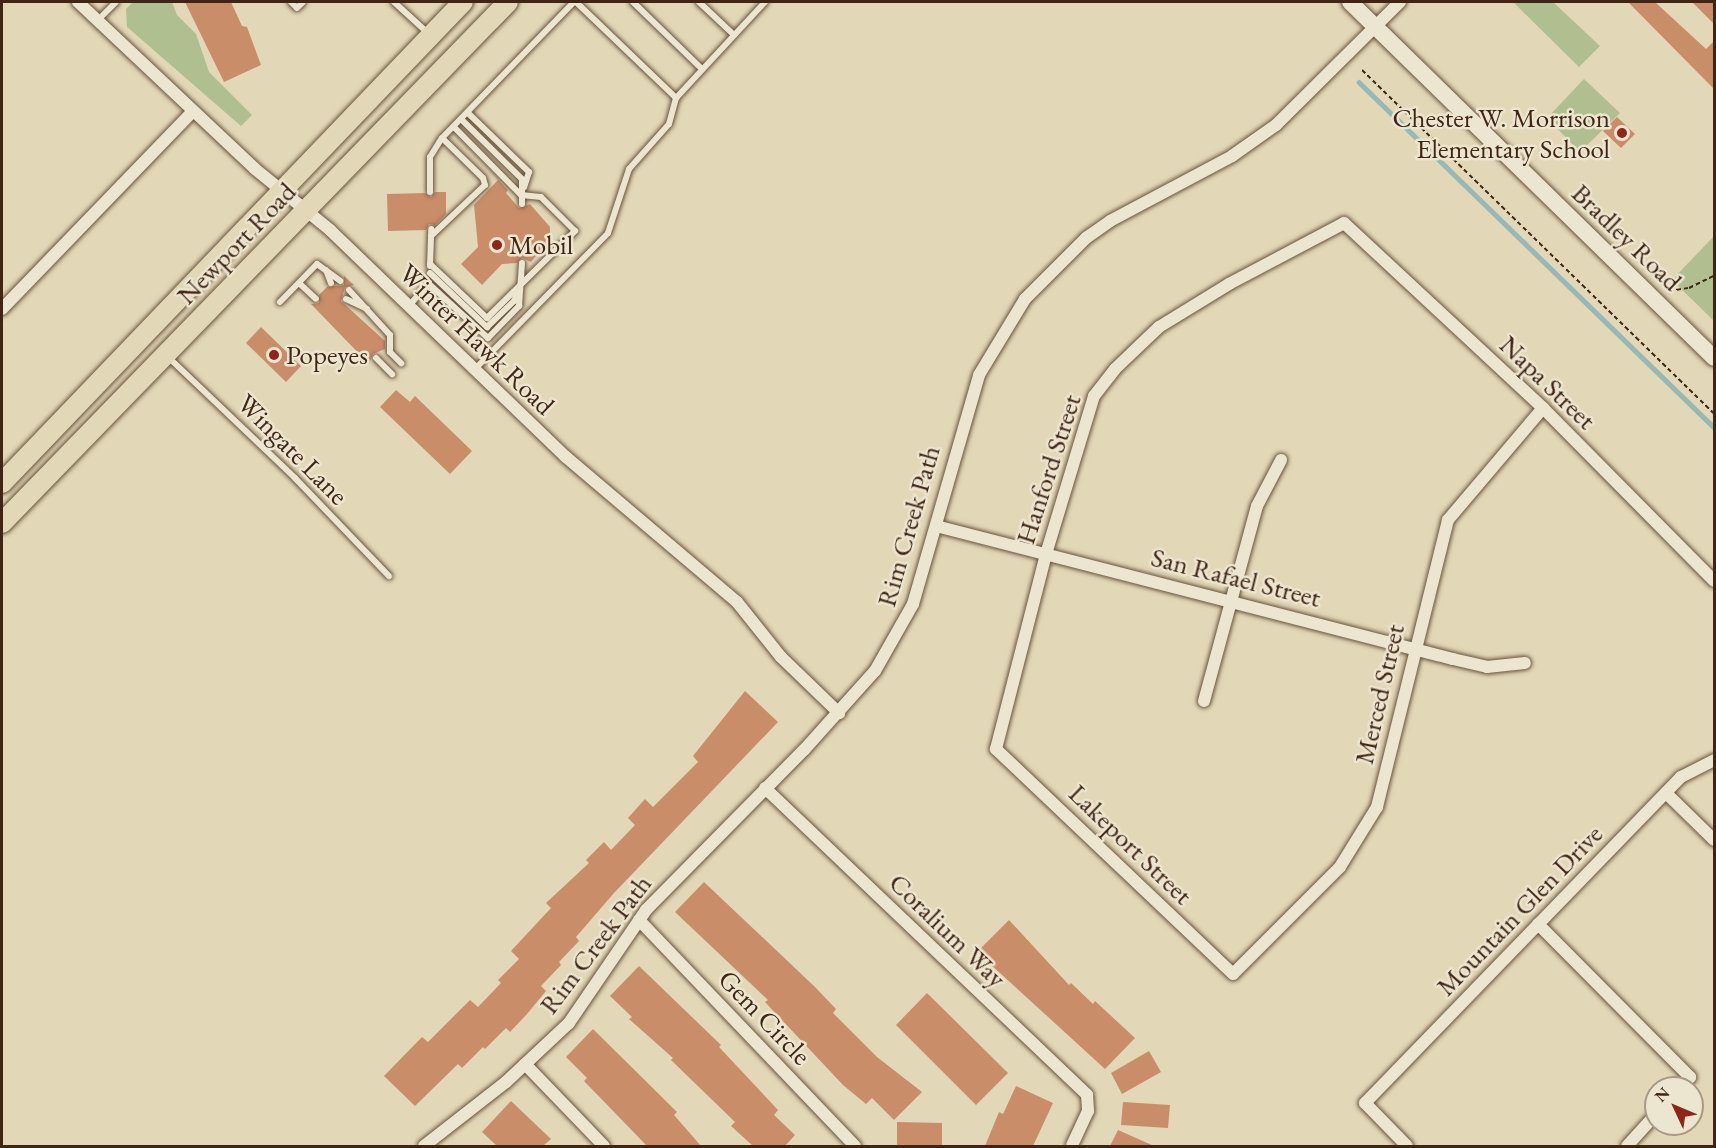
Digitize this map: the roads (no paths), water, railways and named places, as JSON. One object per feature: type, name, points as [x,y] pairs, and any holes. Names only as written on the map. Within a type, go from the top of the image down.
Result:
[{"type":"main road","name":"Newport Road","points":[[2,483],[463,2]]},
{"type":"main road","name":"Newport Road","points":[[2,523],[508,2]]},
{"type":"street","name":"Bradley Road","points":[[1350,2],[1714,358]]},
{"type":"street","name":"Rim Creek Path","points":[[424,1146],[525,1064],[569,1023],[639,920],[839,713],[875,671],[905,622],[936,526],[979,375],[1005,327],[1041,282],[1110,221],[1255,141],[1400,2]]},
{"type":"street","name":"Winter Hawk Road","points":[[86,4],[98,20],[193,111],[281,190],[307,209],[474,370],[615,501],[737,602],[782,657],[839,713]]},
{"type":"street","points":[[2,309],[193,111]]},
{"type":"street","name":"Napa Street","points":[[1344,223],[1543,408],[1714,581]]},
{"type":"street","name":"Hanford Street","points":[[996,749],[1046,554],[1094,396],[1115,369],[1159,327],[1229,284],[1344,223]]},
{"type":"street","name":"Merced Street","points":[[1233,974],[1340,867],[1377,807],[1414,648],[1448,520],[1543,408]]},
{"type":"street","points":[[1204,700],[1257,506],[1281,460]]},
{"type":"street","name":"San Rafael Street","points":[[936,526],[1233,600],[1487,667],[1525,663]]},
{"type":"street","name":"Lakeport Street","points":[[996,749],[1233,974]]},
{"type":"street","name":"Mountain Glen Drive","points":[[1407,1146],[1365,1103],[1681,777],[1714,760]]},
{"type":"street","name":"Coralium Way","points":[[765,789],[1087,1095],[1088,1111],[1072,1146]]},
{"type":"street","points":[[1666,793],[1714,840]]},
{"type":"street","name":"Gem Circle","points":[[639,920],[855,1146]]},
{"type":"street","points":[[1538,924],[1689,1076]]},
{"type":"street","points":[[525,1064],[604,1146]]},
{"type":"street","points":[[1627,1146],[1644,1127]]},
{"type":"lane","points":[[98,20],[116,2]]},
{"type":"lane","points":[[291,2],[297,8],[303,2]]},
{"type":"lane","points":[[394,2],[431,35]]},
{"type":"lane","points":[[430,192],[430,157],[442,138],[575,2],[676,98]]},
{"type":"lane","points":[[633,2],[702,69]]},
{"type":"lane","points":[[699,2],[734,35]]},
{"type":"lane","points":[[474,370],[608,233],[629,169],[669,124],[676,98],[765,2]]},
{"type":"lane","points":[[468,113],[529,172],[521,195]]},
{"type":"lane","points":[[461,119],[522,179],[522,204]]},
{"type":"lane","points":[[430,264],[487,318],[522,282],[533,277],[575,231],[541,197],[521,195],[454,127]]},
{"type":"lane","points":[[409,306],[429,284],[431,233],[485,185],[483,178],[442,138]]},
{"type":"lane","points":[[429,284],[488,338],[519,306],[522,263]]},
{"type":"lane","points":[[280,302],[317,264],[325,267],[340,280]]},
{"type":"lane","points":[[325,267],[331,283]]},
{"type":"lane","points":[[430,273],[487,327],[514,301],[522,282]]},
{"type":"lane","points":[[299,283],[316,299]]},
{"type":"lane","points":[[349,290],[390,335],[390,352],[401,363]]},
{"type":"lane","points":[[346,299],[355,306],[367,309]]},
{"type":"lane","name":"Wingate Lane","points":[[165,354],[295,478],[389,576]]},
{"type":"lane","points":[[376,358],[392,374]]},
{"type":"waterway","points":[[1359,82],[1714,427]]},
{"type":"place","name":"Chester W. Morrison Elementary School","points":[[1622,133]]},
{"type":"place","name":"Mobil","points":[[497,245]]},
{"type":"place","name":"Popeyes","points":[[274,355]]}]
